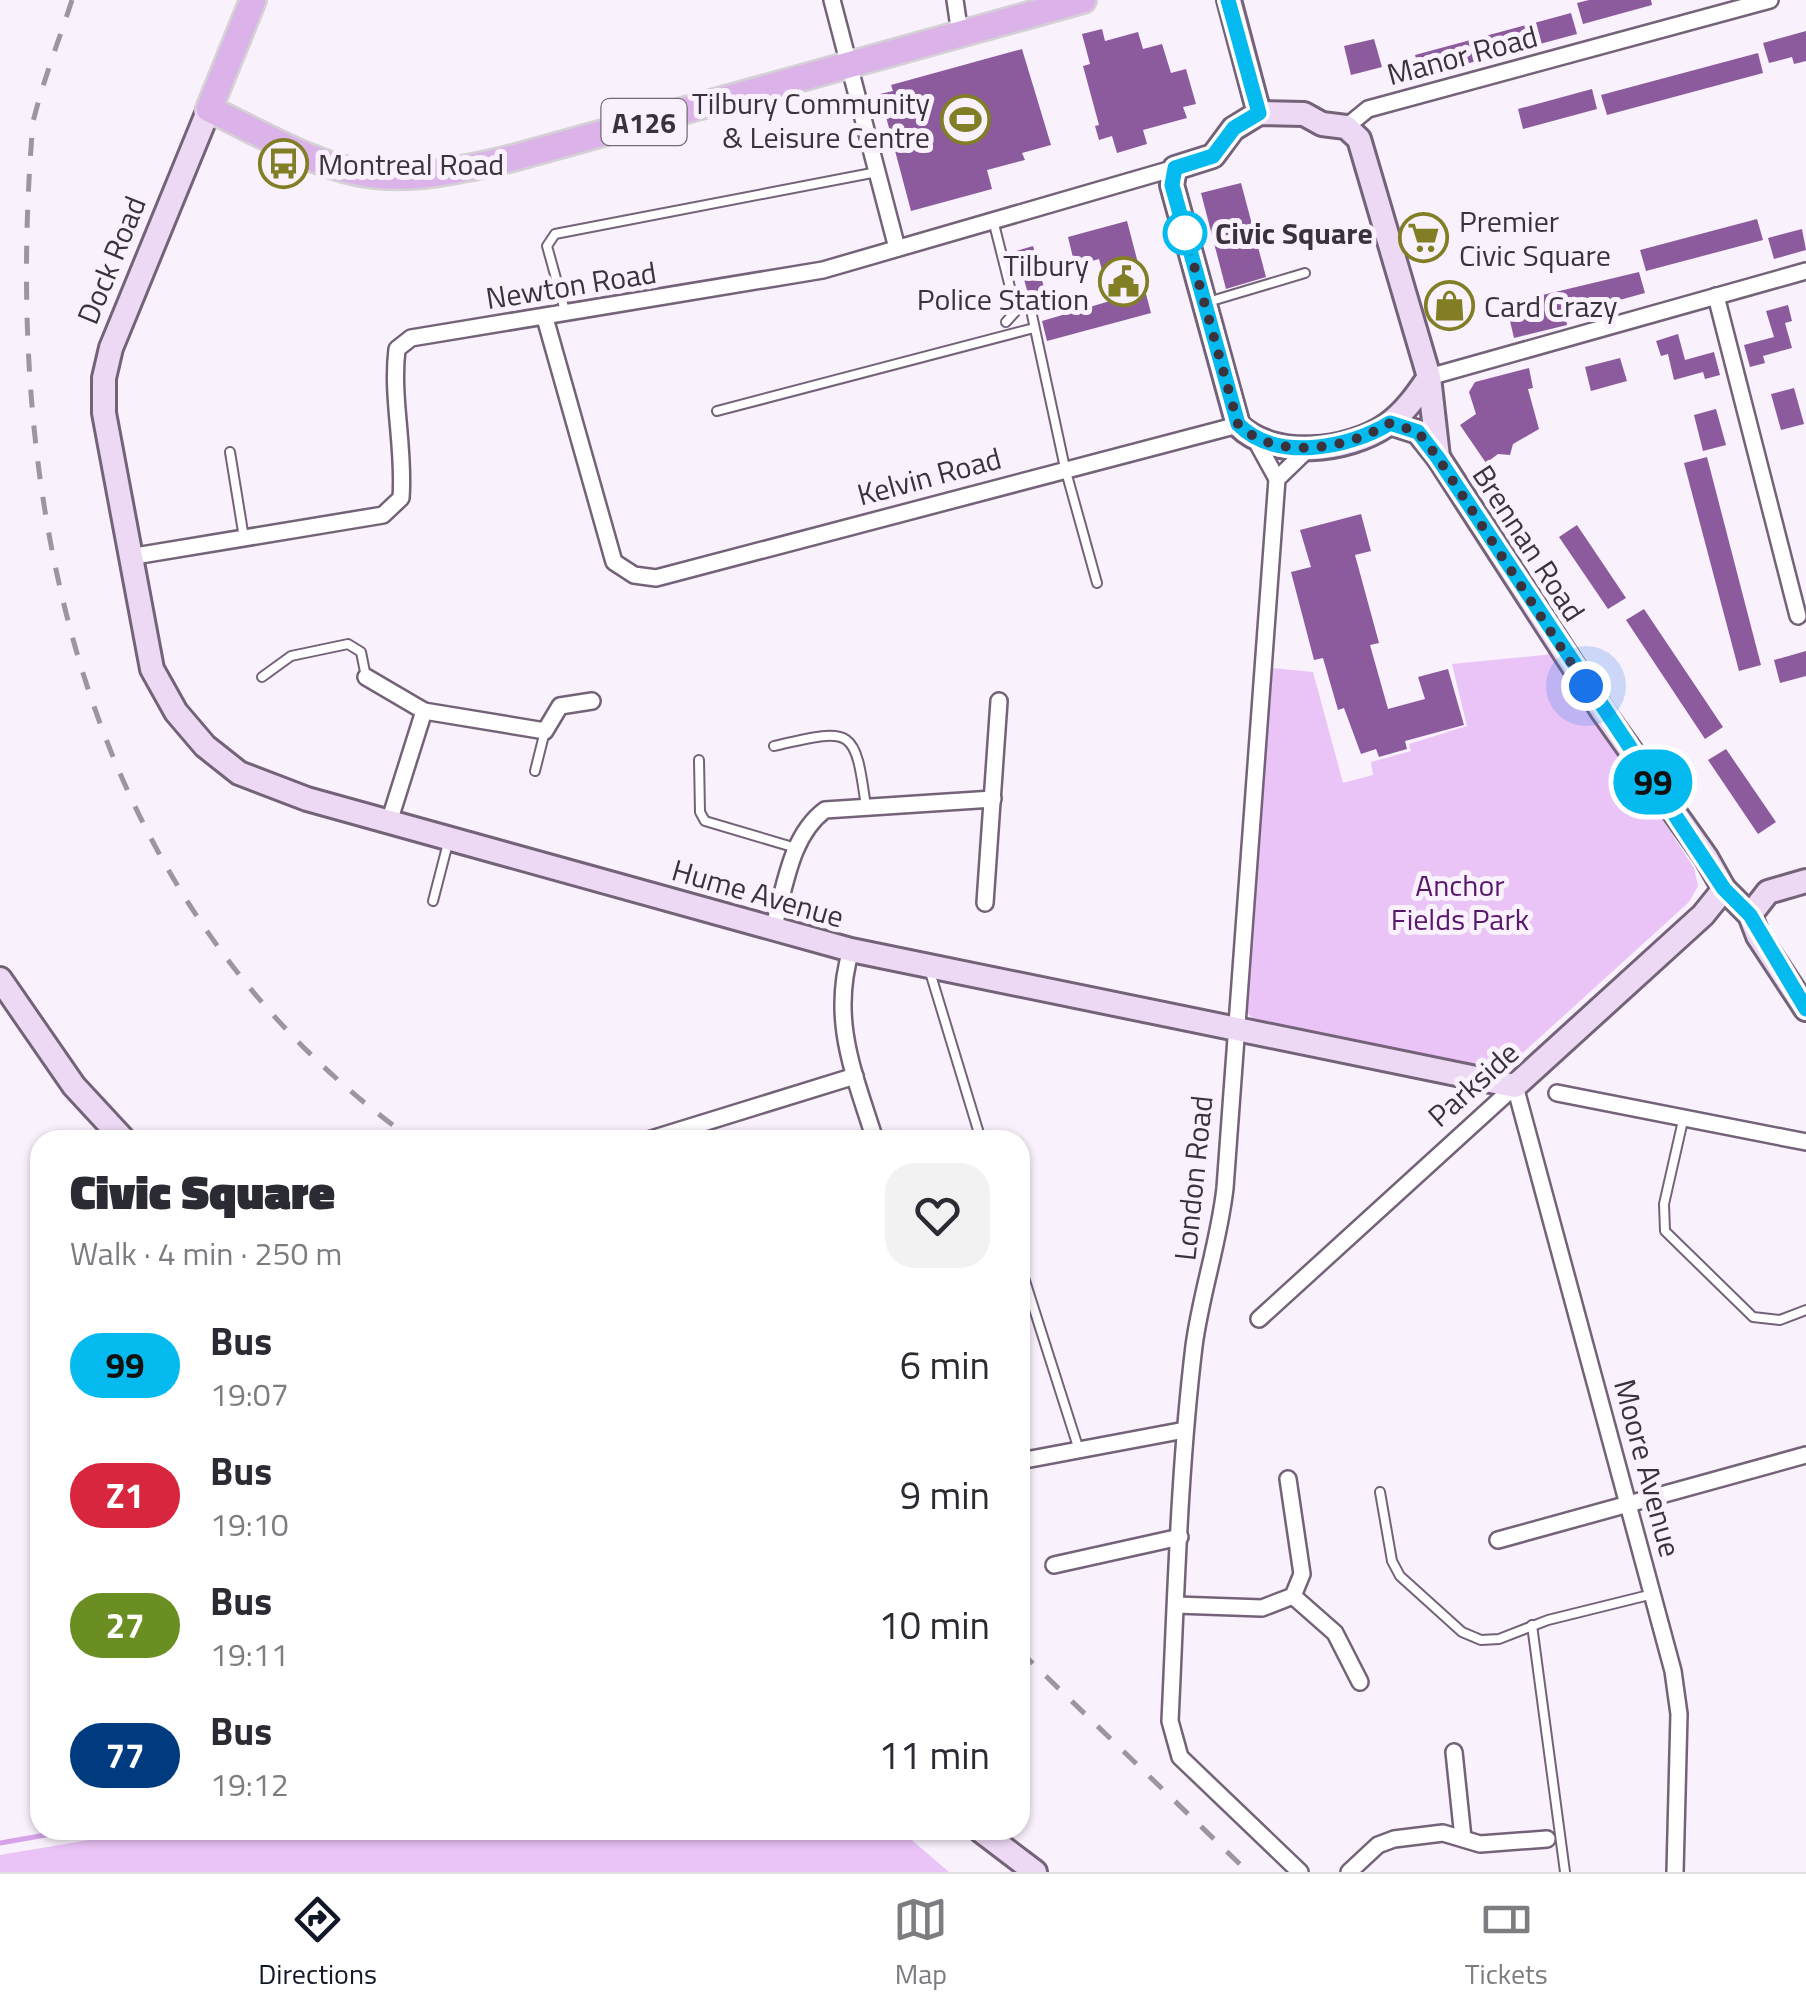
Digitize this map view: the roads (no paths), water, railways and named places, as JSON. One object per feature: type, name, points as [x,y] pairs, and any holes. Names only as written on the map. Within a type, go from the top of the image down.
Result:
[{"type":"main road","name":"Dock Road","points":[[209,109],[254,0]]},
{"type":"main road","name":"A126","points":[[209,109],[324,162],[374,175],[440,175],[1083,0]]},
{"type":"street","points":[[832,0],[897,248]]},
{"type":"street","points":[[955,0],[960,34]]},
{"type":"street","points":[[1228,0],[1259,113]]},
{"type":"street","name":"Manor Road","points":[[1346,126],[1368,109],[1770,0]]},
{"type":"street","name":"Dock Road","points":[[129,558],[104,413],[104,378],[110,348],[209,109]]},
{"type":"street","points":[[1308,449],[1277,480],[1246,431],[1204,303],[1172,185],[1175,168],[1213,156],[1234,128],[1259,113],[1283,111],[1346,126],[1358,139],[1429,377],[1438,458]]},
{"type":"street","name":"Newton Road","points":[[129,558],[383,515],[402,498],[404,468],[394,373],[397,350],[410,338],[823,270],[1175,168]]},
{"type":"street","points":[[1246,431],[1308,449],[1357,438],[1390,423],[1411,404],[1429,377],[1806,271]]},
{"type":"street","points":[[1716,296],[1798,587],[1798,616]]},
{"type":"street","name":"Kelvin Road","points":[[546,318],[614,562],[634,575],[656,578],[1065,468],[1246,431]]},
{"type":"street","name":"Brennan Road","points":[[1390,423],[1418,432],[1438,458],[1724,889],[1750,915],[1806,1008]]},
{"type":"street","name":"London Road","points":[[1277,480],[1221,1225],[1195,1340],[1185,1430],[1170,1720],[1180,1757],[1300,1872]]},
{"type":"street","name":"Hume Avenue","points":[[129,558],[152,669],[176,712],[205,746],[265,786],[928,969],[1234,1025],[1515,1086]]},
{"type":"street","points":[[366,677],[424,712],[545,731],[560,706],[592,701]]},
{"type":"street","points":[[985,903],[1000,701]]},
{"type":"street","points":[[389,822],[424,712]]},
{"type":"street","points":[[774,928],[796,848],[808,823],[826,810],[993,799]]},
{"type":"street","points":[[1750,915],[1768,892],[1806,881]]},
{"type":"street","name":"Parkside","points":[[1259,1319],[1704,915],[1724,889]]},
{"type":"street","points":[[850,950],[840,986],[841,1014],[872,1130]]},
{"type":"street","points":[[0,979],[74,1086],[115,1130]]},
{"type":"street","points":[[680,1130],[855,1076]]},
{"type":"street","name":"Moore Avenue","points":[[1515,1086],[1654,1594],[1679,1714],[1676,1872]]},
{"type":"street","points":[[1558,1094],[1806,1142]]},
{"type":"street","points":[[1030,1459],[1185,1430]]},
{"type":"street","points":[[1498,1540],[1806,1456]]},
{"type":"street","points":[[1176,1606],[1262,1608],[1292,1596],[1302,1574],[1288,1479]]},
{"type":"street","points":[[1054,1565],[1180,1537]]},
{"type":"street","points":[[1292,1596],[1335,1633],[1360,1682]]},
{"type":"street","points":[[1454,1752],[1463,1838]]},
{"type":"street","points":[[1349,1872],[1378,1845],[1394,1839],[1442,1833],[1480,1844],[1547,1840]]},
{"type":"street","points":[[993,1840],[1036,1872]]},
{"type":"lane","points":[[566,315],[547,246],[555,234],[877,172]]},
{"type":"lane","points":[[993,220],[1016,311],[1006,322]]},
{"type":"lane","points":[[1204,303],[1305,273]]},
{"type":"lane","points":[[1032,316],[1065,468],[1097,583]]},
{"type":"lane","points":[[717,411],[1034,328]]},
{"type":"lane","points":[[230,452],[244,538]]},
{"type":"lane","points":[[262,677],[291,656],[348,644],[360,652],[366,677]]},
{"type":"lane","points":[[535,771],[545,731]]},
{"type":"lane","points":[[774,746],[828,735],[848,741],[859,753],[866,807]]},
{"type":"lane","points":[[699,760],[700,812],[705,821],[796,848]]},
{"type":"lane","points":[[432,901],[449,838]]},
{"type":"lane","points":[[928,969],[978,1130]]},
{"type":"lane","points":[[1684,1116],[1664,1204],[1665,1231],[1753,1317],[1780,1320],[1806,1310]]},
{"type":"lane","points":[[1030,1296],[1079,1450]]},
{"type":"lane","points":[[1380,1492],[1395,1569],[1462,1632],[1480,1640],[1499,1639],[1532,1625],[1654,1594]]},
{"type":"lane","points":[[1532,1625],[1565,1872]]},
{"type":"waterway","points":[[0,1843],[30,1838]]},
{"type":"railway","points":[[72,0],[33,122],[26,268],[33,413],[53,554],[88,690],[141,818],[211,937],[302,1045],[401,1130]]},
{"type":"railway","points":[[1030,1661],[1248,1872]]},
{"type":"place","name":"Tilbury Community & Leisure Centre","points":[[965,120]]},
{"type":"place","name":"Montreal Road","points":[[283,164]]},
{"type":"place","name":"Civic Square","points":[[1185,233]]},
{"type":"place","name":"Premier Civic Square","points":[[1424,238]]},
{"type":"place","name":"Tilbury Police Station","points":[[1124,282]]},
{"type":"place","name":"Card Crazy","points":[[1449,306]]},
{"type":"park label","name":"Anchor Fields Park","points":[[1460,902]]}]
